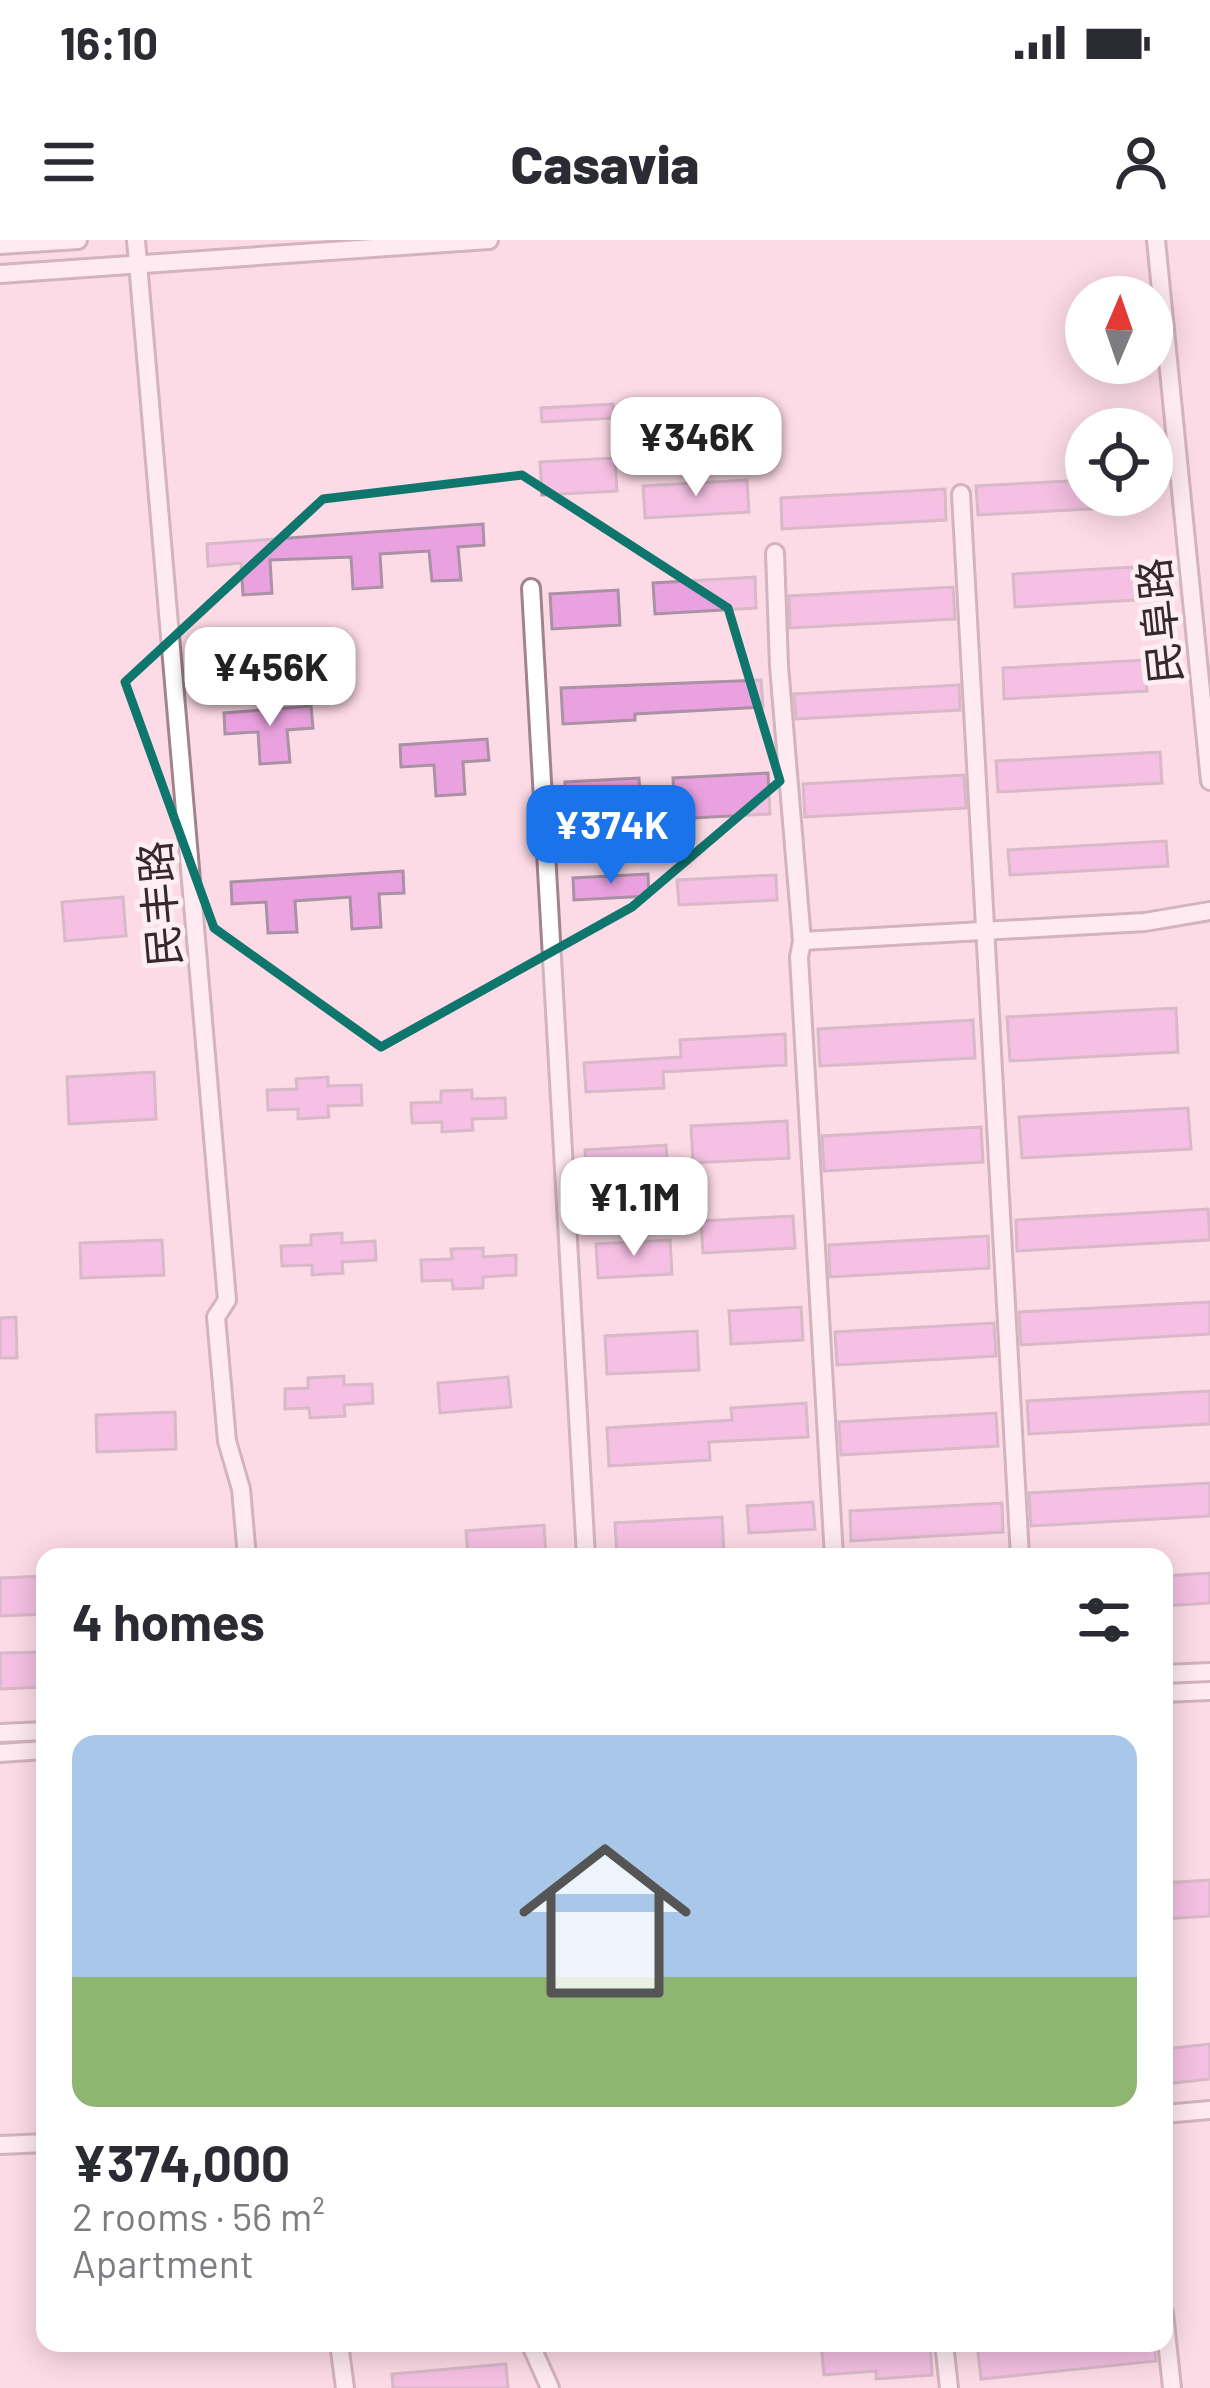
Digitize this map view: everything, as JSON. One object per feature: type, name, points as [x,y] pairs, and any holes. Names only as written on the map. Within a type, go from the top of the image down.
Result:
[{"type":"street","points":[[0,245],[77,240]]},
{"type":"street","name":"民丰路","points":[[136,240],[227,1300],[216,1318],[227,1441],[241,1489],[247,1548]]},
{"type":"street","points":[[0,274],[489,240]]},
{"type":"street","name":"民阜路","points":[[1156,240],[1210,781]]},
{"type":"street","points":[[961,494],[1020,1548]]},
{"type":"street","points":[[775,553],[779,666],[802,941],[806,1113],[833,1548]]},
{"type":"street","points":[[531,588],[585,1548]]},
{"type":"street","points":[[802,941],[1145,922],[1210,911]]},
{"type":"street","points":[[1173,1674],[1210,1672]]},
{"type":"street","points":[[1173,1693],[1210,1691]]},
{"type":"street","points":[[0,1733],[36,1731]]},
{"type":"street","points":[[0,1753],[36,1751]]},
{"type":"street","points":[[1173,2113],[1210,2110]]},
{"type":"street","points":[[0,2144],[36,2143]]},
{"type":"street","points":[[340,2352],[345,2388]]},
{"type":"street","points":[[534,2352],[550,2388]]},
{"type":"street","points":[[945,2352],[949,2388]]},
{"type":"street","points":[[1168,2352],[1172,2388]]},
{"type":"highlighted area","points":[[522,475],[728,608],[780,781],[632,907],[381,1047],[214,928],[125,682],[323,499]]},
{"type":"building","points":[[747,400],[749,433],[643,439],[641,406]]},
{"type":"building","points":[[613,404],[614,418],[542,422],[541,408]]},
{"type":"building","points":[[615,458],[617,491],[542,495],[540,462]]},
{"type":"building","points":[[747,480],[749,512],[645,518],[643,486]]},
{"type":"building","points":[[1065,481],[1065,510],[978,515],[976,486]]},
{"type":"building","points":[[945,489],[946,520],[782,529],[781,498]]},
{"type":"building","points":[[483,524],[484,545],[458,547],[461,580],[432,581],[429,551],[380,554],[382,587],[353,589],[351,557],[270,560],[272,593],[243,595],[241,563],[208,566],[207,544]]},
{"type":"building","points":[[1133,567],[1135,600],[1015,607],[1013,574]]},
{"type":"building","points":[[755,577],[756,608],[655,614],[653,583]]},
{"type":"building","points":[[953,587],[955,619],[790,628],[789,596]]},
{"type":"building","points":[[618,590],[620,625],[552,629],[550,594]]},
{"type":"building","points":[[1145,660],[1147,691],[1004,699],[1003,668]]},
{"type":"building","points":[[761,680],[763,707],[635,714],[635,720],[563,724],[561,688]]},
{"type":"building","points":[[959,685],[960,710],[796,719],[794,694]]},
{"type":"building","points":[[311,706],[313,728],[287,730],[290,762],[260,764],[258,732],[225,734],[224,713]]},
{"type":"building","points":[[487,739],[489,760],[463,762],[465,794],[436,796],[434,765],[401,767],[400,745]]},
{"type":"building","points":[[1160,752],[1162,783],[998,792],[996,761]]},
{"type":"building","points":[[768,773],[770,814],[675,819],[673,778]]},
{"type":"building","points":[[964,775],[966,808],[805,817],[803,784]]},
{"type":"building","points":[[639,778],[641,807],[567,812],[565,782]]},
{"type":"building","points":[[1166,841],[1168,866],[1010,875],[1008,850]]},
{"type":"building","points":[[403,871],[404,893],[379,894],[381,927],[352,929],[350,897],[295,901],[297,932],[268,933],[266,902],[232,904],[231,882]]},
{"type":"building","points":[[648,874],[649,896],[574,900],[573,878]]},
{"type":"building","points":[[776,875],[777,900],[679,905],[677,880]]},
{"type":"building","points":[[123,897],[126,936],[65,941],[62,902]]},
{"type":"building","points":[[1176,1008],[1178,1052],[1010,1061],[1007,1017]]},
{"type":"building","points":[[973,1020],[975,1058],[820,1066],[818,1029]]},
{"type":"building","points":[[785,1034],[786,1065],[663,1072],[664,1088],[586,1092],[584,1063],[681,1057],[680,1040]]},
{"type":"building","points":[[154,1072],[156,1119],[69,1124],[67,1077]]},
{"type":"building","points":[[328,1077],[328,1086],[361,1085],[362,1105],[328,1106],[329,1117],[298,1119],[298,1109],[268,1110],[267,1090],[297,1089],[296,1079]]},
{"type":"building","points":[[472,1090],[472,1099],[505,1098],[506,1118],[472,1119],[473,1130],[442,1132],[442,1122],[412,1123],[411,1103],[441,1102],[441,1091]]},
{"type":"building","points":[[1188,1108],[1191,1149],[1022,1158],[1019,1117]]},
{"type":"building","points":[[787,1121],[789,1158],[693,1163],[691,1126]]},
{"type":"building","points":[[981,1127],[983,1162],[824,1171],[822,1136]]},
{"type":"building","points":[[666,1145],[668,1177],[587,1181],[585,1150]]},
{"type":"building","points":[[1208,1209],[1210,1240],[1017,1251],[1016,1220]]},
{"type":"building","points":[[793,1216],[795,1248],[703,1253],[701,1221]]},
{"type":"building","points":[[342,1233],[342,1243],[375,1241],[376,1260],[342,1262],[343,1273],[312,1275],[312,1265],[282,1266],[281,1246],[311,1245],[311,1235]]},
{"type":"building","points":[[988,1236],[989,1268],[830,1277],[829,1245]]},
{"type":"building","points":[[162,1240],[164,1275],[81,1278],[80,1243]]},
{"type":"building","points":[[670,1240],[672,1274],[598,1278],[596,1244]]},
{"type":"building","points":[[483,1248],[483,1257],[516,1255],[516,1275],[483,1277],[483,1288],[453,1289],[452,1280],[422,1281],[421,1260],[452,1259],[451,1249]]},
{"type":"building","points":[[1210,1302],[1210,1334],[1021,1345],[1019,1312]]},
{"type":"building","points":[[801,1307],[803,1340],[731,1344],[729,1311]]},
{"type":"building","points":[[16,1317],[17,1358],[0,1358],[0,1318]]},
{"type":"building","points":[[994,1323],[996,1356],[837,1365],[835,1332]]},
{"type":"building","points":[[697,1331],[699,1370],[607,1374],[605,1336]]},
{"type":"building","points":[[344,1376],[344,1385],[372,1384],[373,1403],[344,1405],[345,1416],[310,1418],[309,1408],[285,1409],[285,1389],[308,1388],[308,1378]]},
{"type":"building","points":[[508,1377],[511,1407],[440,1413],[438,1383]]},
{"type":"building","points":[[1210,1391],[1210,1424],[1029,1434],[1027,1401]]},
{"type":"building","points":[[806,1403],[808,1437],[709,1442],[710,1460],[609,1466],[607,1428],[732,1420],[731,1408]]},
{"type":"building","points":[[175,1412],[176,1449],[97,1452],[96,1415]]},
{"type":"building","points":[[996,1413],[998,1446],[841,1455],[839,1422]]},
{"type":"building","points":[[1210,1483],[1210,1516],[1031,1526],[1029,1493]]},
{"type":"building","points":[[813,1502],[815,1529],[749,1533],[747,1506]]},
{"type":"building","points":[[1002,1503],[1003,1532],[851,1541],[850,1511]]},
{"type":"building","points":[[722,1517],[724,1548],[616,1548],[615,1523]]},
{"type":"building","points":[[544,1525],[545,1548],[467,1548],[466,1531]]},
{"type":"building","points":[[1210,1573],[1210,1603],[1173,1605],[1173,1575]]},
{"type":"building","points":[[36,1576],[36,1614],[0,1616],[0,1578]]},
{"type":"building","points":[[36,1652],[36,1687],[0,1689],[0,1653]]},
{"type":"building","points":[[1210,1880],[1210,1916],[1173,1918],[1173,1882]]},
{"type":"building","points":[[1210,2044],[1210,2079],[1173,2083],[1173,2048]]},
{"type":"building","points":[[822,2352],[931,2352],[932,2375],[876,2379],[876,2371],[824,2375]]},
{"type":"building","points":[[978,2352],[1155,2352],[1156,2361],[981,2379]]},
{"type":"building","points":[[506,2364],[508,2388],[393,2388],[392,2374]]}]
